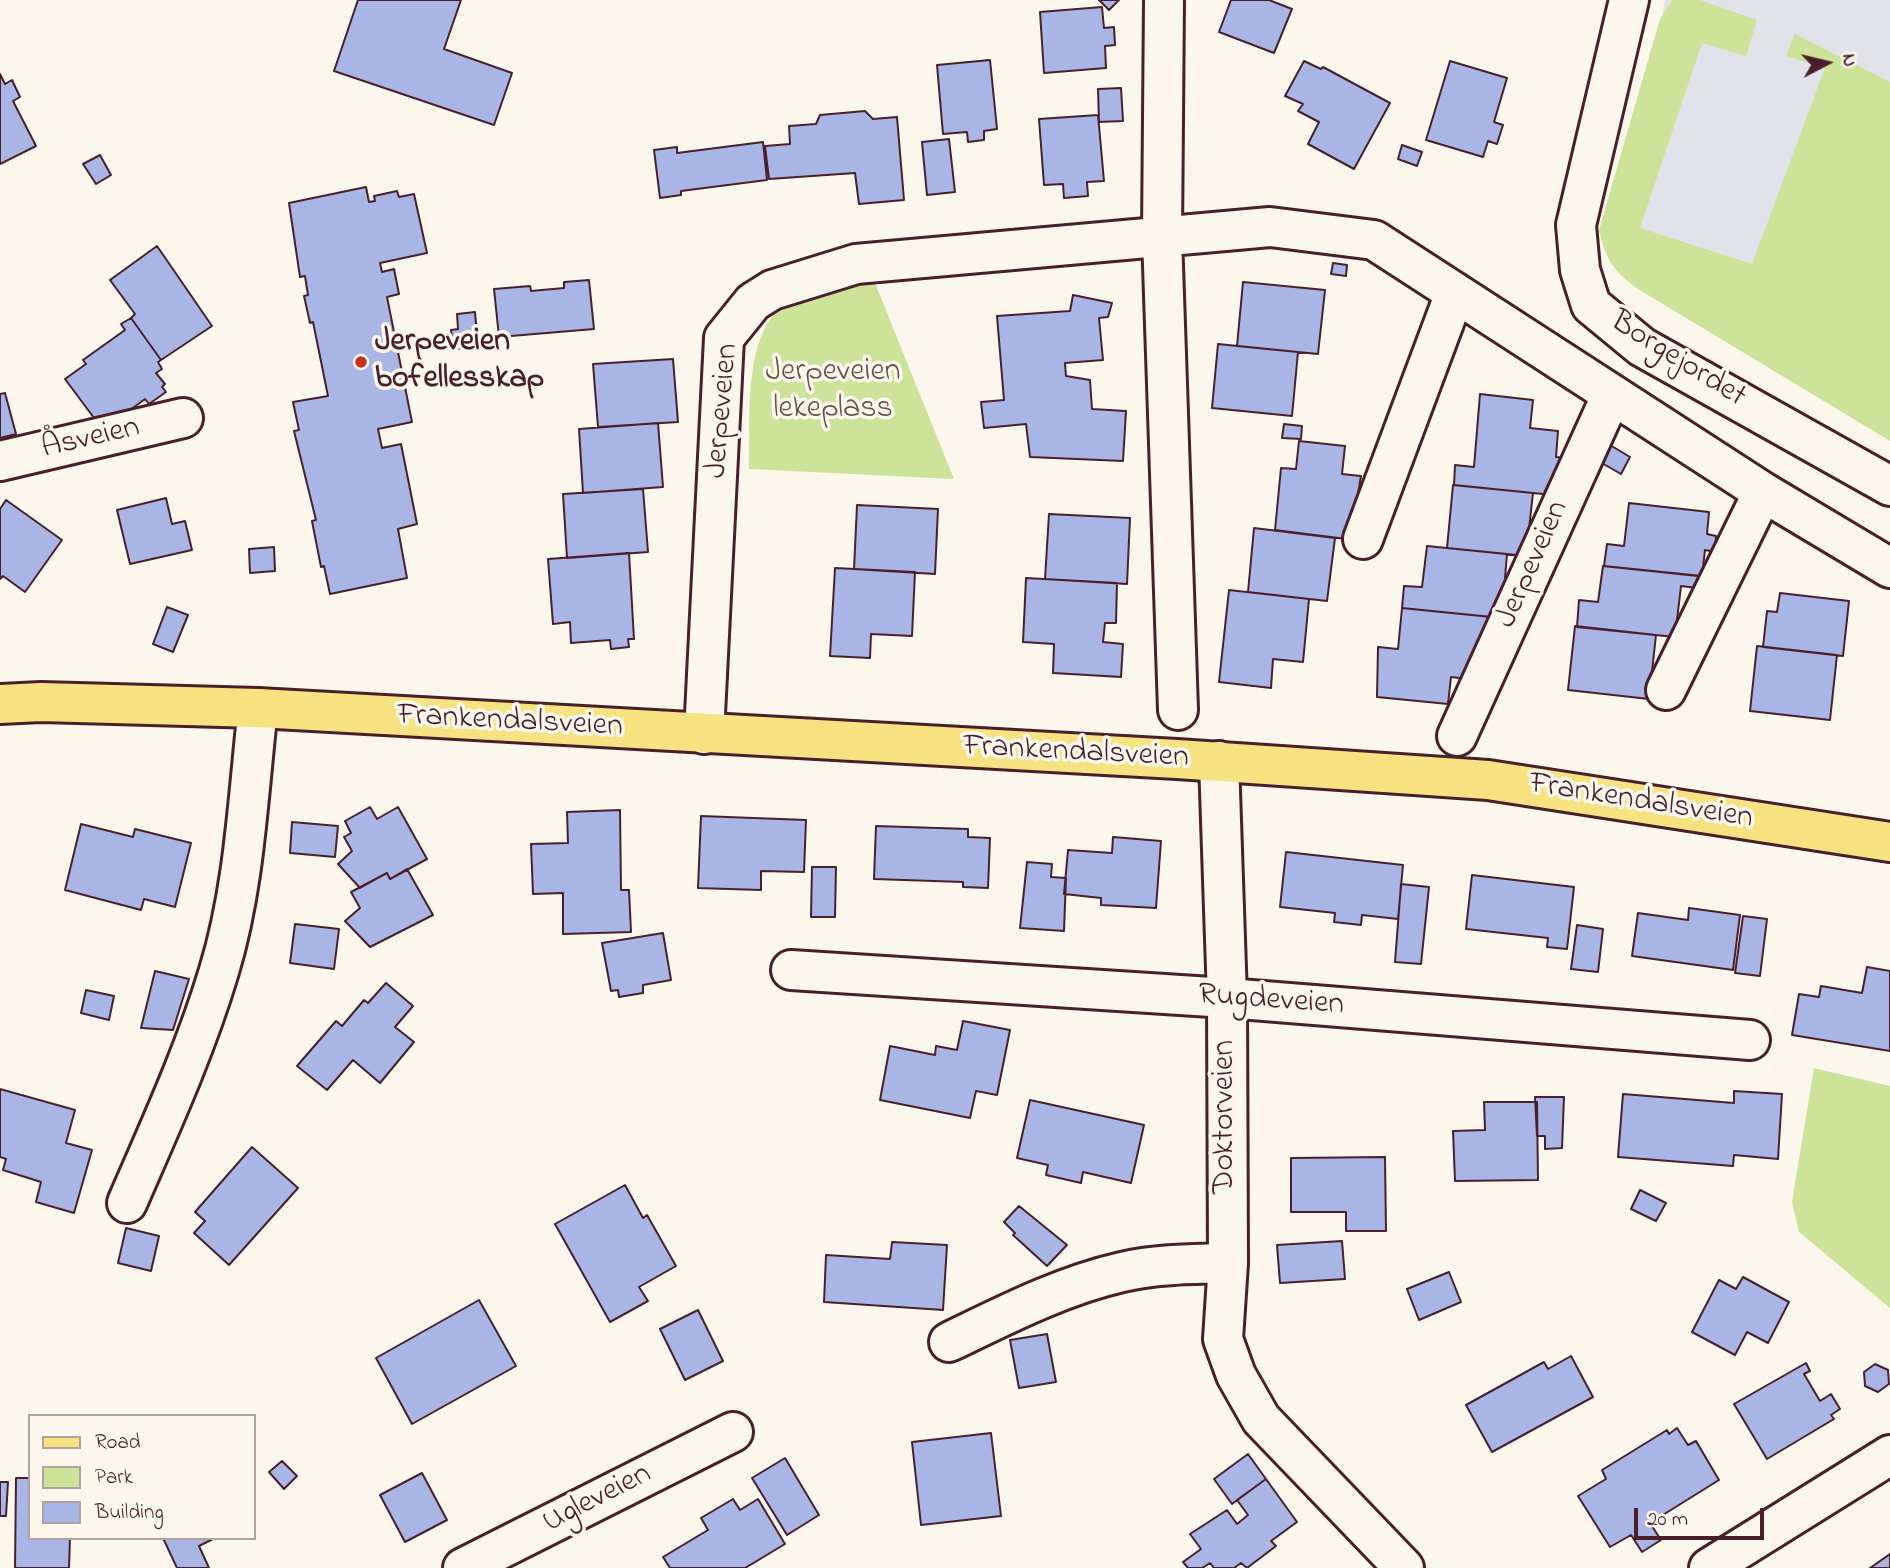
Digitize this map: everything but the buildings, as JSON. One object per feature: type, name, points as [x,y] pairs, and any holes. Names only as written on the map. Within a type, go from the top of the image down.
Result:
[{"type":"main road","name":"Frankendalsveien","points":[[0,704],[41,702],[258,708],[1219,761],[1488,779],[1890,842]]},
{"type":"street","points":[[1164,0],[1162,236],[1178,710]]},
{"type":"street","name":"Borgejordet","points":[[1629,0],[1576,225],[1580,270],[1591,305],[1642,347],[1890,486]]},
{"type":"street","name":"Jerpeveien","points":[[704,734],[724,338],[753,302],[772,290],[856,264],[1270,227],[1374,240],[1763,492],[1890,568]]},
{"type":"street","points":[[1363,539],[1455,293]]},
{"type":"street","name":"Jerpeveien","points":[[1457,736],[1612,394]]},
{"type":"street","name":"Åsveien","points":[[0,461],[183,418]]},
{"type":"street","points":[[1666,690],[1763,492]]},
{"type":"street","points":[[127,1203],[186,1067],[220,969],[243,853],[258,708]]},
{"type":"street","name":"Doktorveien","points":[[1219,761],[1227,998],[1228,1263],[1223,1339],[1236,1375],[1261,1419],[1404,1568]]},
{"type":"street","name":"Rugdeveien","points":[[791,970],[1227,998],[1750,1040]]},
{"type":"street","points":[[949,1342],[1083,1283],[1150,1268],[1228,1263]]},
{"type":"street","name":"Ugleveien","points":[[463,1568],[733,1432]]},
{"type":"street","points":[[1709,1568],[1890,1455]]},
{"type":"shaded area","points":[[1665,0],[1890,0],[1890,109],[1761,271],[1633,236],[1628,211]]},
{"type":"green space","points":[[1672,0],[1700,0],[1757,20],[1746,56],[1702,43],[1640,228],[1752,264],[1825,68],[1786,56],[1795,34],[1890,82],[1890,441],[1638,289],[1622,276],[1608,257],[1599,230],[1660,19]]},
{"type":"green space","name":"Jerpeveien lekeplass","points":[[873,278],[954,479],[749,469],[752,375],[764,329],[777,312],[794,300]]},
{"type":"green space","points":[[1814,1068],[1890,1086],[1890,1308],[1799,1232],[1792,1202]]},
{"type":"place","name":"Jerpeveien bofellesskap","points":[[361,362]]}]
